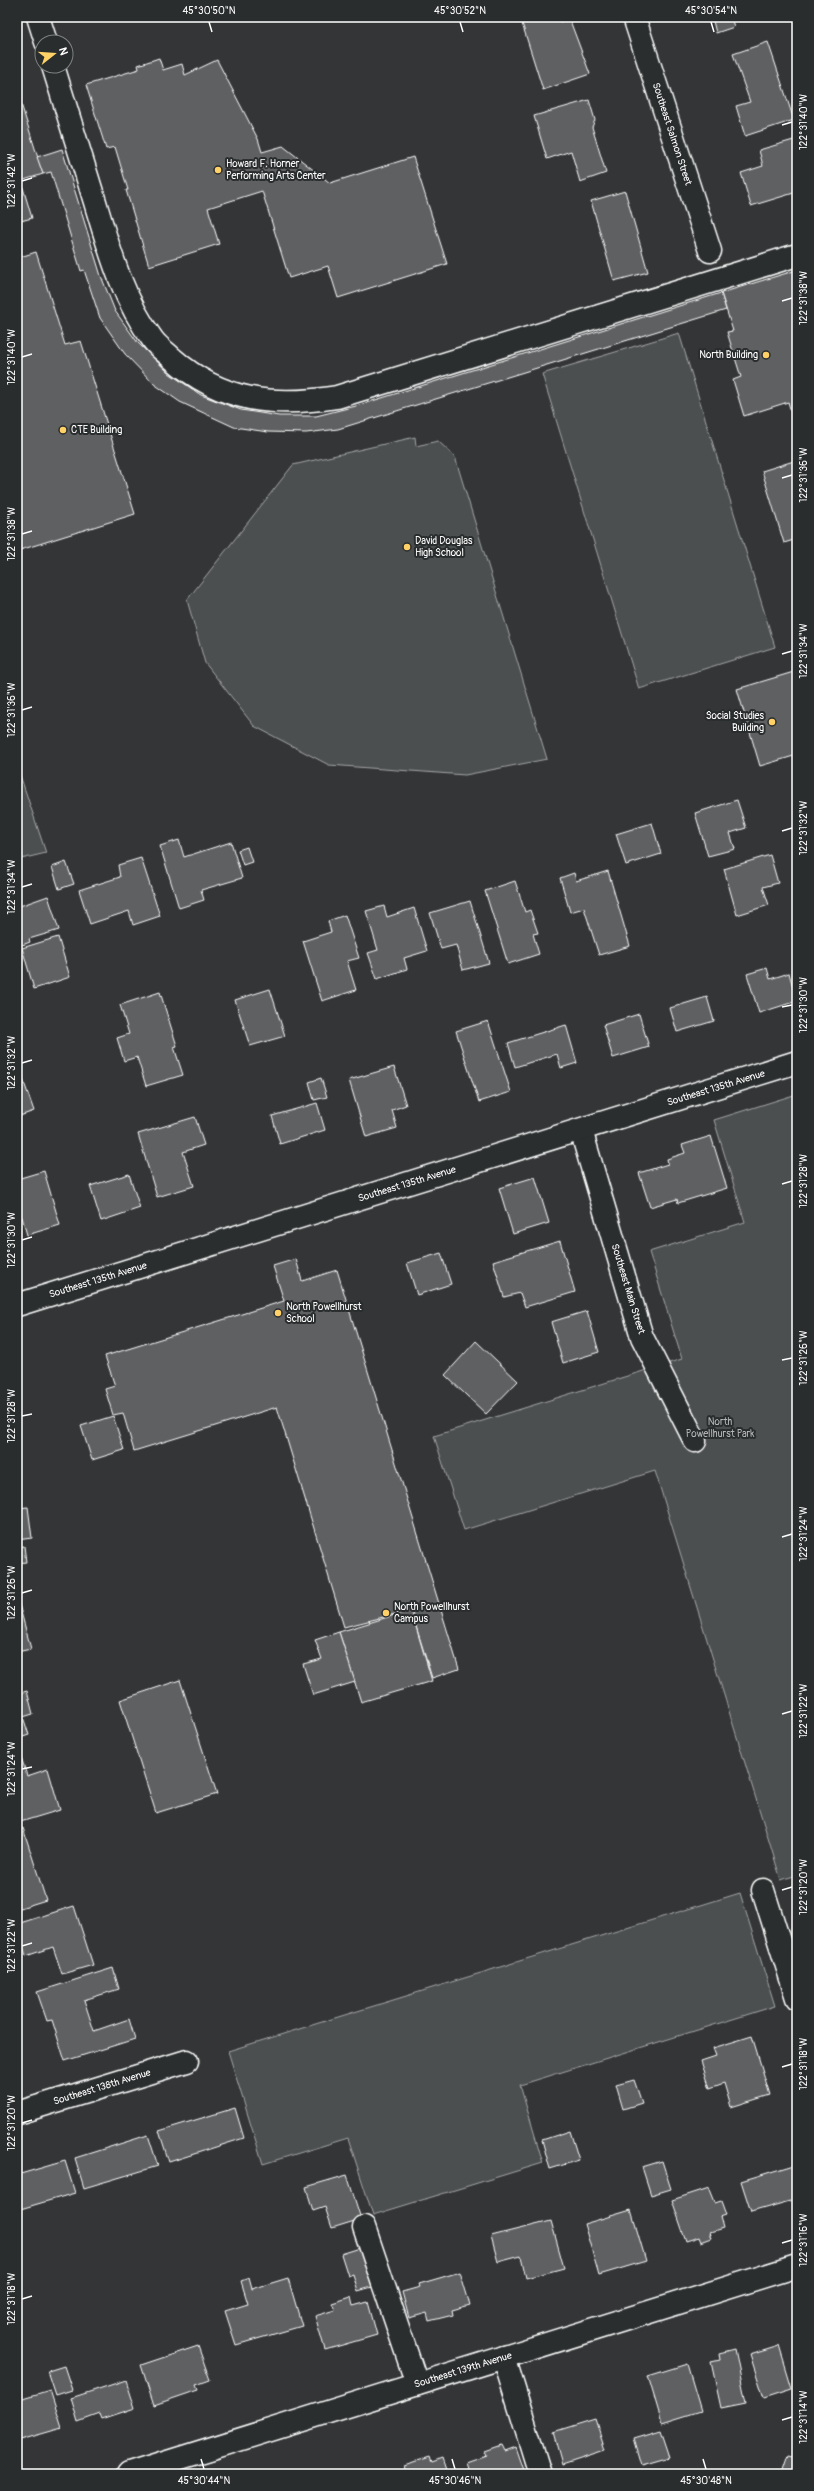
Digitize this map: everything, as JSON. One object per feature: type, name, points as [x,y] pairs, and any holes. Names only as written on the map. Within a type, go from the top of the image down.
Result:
[{"type":"street","points":[[38,17],[43,34]]},
{"type":"street","name":"Southeast Salmon Street","points":[[634,17],[710,251]]},
{"type":"street","points":[[55,74],[111,256],[130,301],[153,341],[189,372],[226,392],[264,402],[301,402],[337,397],[797,255]]},
{"type":"street","name":"Southeast 135th Avenue","points":[[17,1305],[797,1062]]},
{"type":"street","name":"Southeast Main Street","points":[[581,1130],[642,1337],[695,1440]]},
{"type":"street","points":[[763,1890],[797,1998]]},
{"type":"street","name":"Southeast 138th Avenue","points":[[17,2113],[187,2061]]},
{"type":"street","points":[[364,2227],[417,2384]]},
{"type":"street","name":"Southeast 139th Avenue","points":[[129,2474],[797,2266]]},
{"type":"street","points":[[504,2357],[512,2389],[540,2474]]},
{"type":"green space","points":[[679,333],[775,647],[639,689],[542,374]]},
{"type":"green space","points":[[415,437],[416,446],[438,441],[455,457],[547,759],[465,775],[329,765],[254,726],[205,663],[187,600],[293,465]]},
{"type":"green space","points":[[17,766],[46,853],[17,860]]},
{"type":"green space","name":"North Powellhurst Park","points":[[797,1094],[797,1875],[781,1880],[655,1471],[464,1530],[434,1436],[682,1359],[649,1252],[745,1222],[714,1120]]},
{"type":"green space","points":[[740,1893],[775,2006],[520,2085],[543,2163],[373,2215],[348,2138],[263,2164],[228,2051]]},
{"type":"building","points":[[520,17],[558,17],[560,22],[569,18],[590,74],[543,90]]},
{"type":"building","points":[[712,17],[731,17],[734,27],[716,33]]},
{"type":"building","points":[[768,42],[794,120],[745,136],[736,106],[750,102],[733,54]]},
{"type":"building","name":"Howard F. Horner Performing Arts Center","points":[[159,58],[163,70],[182,64],[185,75],[217,60],[258,139],[262,152],[283,146],[330,183],[413,157],[447,264],[338,298],[328,266],[289,278],[262,191],[208,208],[219,244],[149,266],[126,190],[128,190],[115,147],[106,149],[86,85],[139,69],[138,65]]},
{"type":"building","points":[[17,91],[43,174],[21,181],[32,218],[17,222]]},
{"type":"building","points":[[589,100],[595,120],[592,127],[606,173],[580,182],[571,151],[547,159],[534,116]]},
{"type":"building","points":[[797,139],[797,192],[751,206],[741,173],[763,166],[759,150]]},
{"type":"building","points":[[62,149],[101,276],[115,311],[138,343],[169,373],[201,395],[241,410],[279,416],[316,416],[356,406],[721,293],[726,310],[338,429],[306,433],[268,432],[234,427],[180,402],[154,384],[125,354],[100,318],[84,270],[81,271],[51,172],[43,174],[37,157]]},
{"type":"building","points":[[625,191],[648,272],[614,281],[591,201]]},
{"type":"building","name":"CTE Building","points":[[36,252],[65,345],[81,341],[135,514],[17,551],[17,258]]},
{"type":"building","name":"North Building","points":[[797,270],[797,431],[788,402],[744,416],[733,380],[741,377],[727,332],[733,331],[721,293]]},
{"type":"building","points":[[797,460],[797,539],[784,543],[762,471]]},
{"type":"building","name":"Social Studies Building","points":[[797,671],[797,755],[760,766],[737,689]]},
{"type":"building","points":[[737,800],[746,828],[730,833],[735,849],[708,856],[695,813]]},
{"type":"building","points":[[652,823],[661,854],[626,865],[616,834]]},
{"type":"building","points":[[179,840],[184,857],[231,842],[242,878],[201,890],[204,900],[179,908],[160,846]]},
{"type":"building","points":[[247,847],[252,862],[243,865],[238,850]]},
{"type":"building","points":[[770,855],[778,883],[763,887],[769,905],[737,915],[724,869]]},
{"type":"building","points":[[141,858],[160,916],[133,925],[129,911],[90,924],[79,890],[120,877],[118,865]]},
{"type":"building","points":[[66,862],[74,884],[59,889],[52,867]]},
{"type":"building","points":[[608,871],[630,946],[599,955],[584,908],[570,912],[560,878],[574,873],[576,881]]},
{"type":"building","points":[[515,881],[525,912],[530,910],[538,933],[533,934],[539,954],[508,964],[485,891]]},
{"type":"building","points":[[48,896],[59,930],[29,939],[30,942],[17,947],[17,907]]},
{"type":"building","points":[[470,901],[489,963],[463,970],[456,945],[441,949],[430,913]]},
{"type":"building","points":[[384,906],[387,917],[414,908],[427,951],[404,958],[407,969],[377,979],[368,953],[378,950],[366,911]]},
{"type":"building","points":[[345,915],[359,958],[347,961],[356,990],[322,1001],[303,941],[331,932],[328,921]]},
{"type":"building","points":[[58,937],[70,977],[34,989],[22,948]]},
{"type":"building","points":[[767,968],[770,979],[789,973],[797,1001],[759,1013],[747,974]]},
{"type":"building","points":[[270,989],[285,1036],[250,1046],[235,1000]]},
{"type":"building","points":[[160,992],[177,1046],[174,1047],[183,1075],[146,1086],[137,1057],[124,1061],[117,1038],[129,1034],[120,1005]]},
{"type":"building","points":[[707,997],[714,1021],[677,1032],[670,1008]]},
{"type":"building","points":[[639,1014],[649,1047],[613,1058],[603,1025]]},
{"type":"building","points":[[488,1021],[511,1092],[479,1102],[456,1031]]},
{"type":"building","points":[[566,1025],[577,1063],[561,1068],[557,1054],[515,1067],[508,1043]]},
{"type":"building","points":[[394,1067],[406,1105],[392,1110],[397,1128],[366,1137],[349,1080]]},
{"type":"building","points":[[20,1071],[34,1111],[17,1117],[17,1072]]},
{"type":"building","points":[[321,1078],[327,1097],[314,1100],[309,1082]]},
{"type":"building","points":[[317,1103],[325,1130],[280,1144],[272,1116]]},
{"type":"building","points":[[195,1117],[204,1145],[183,1152],[194,1186],[157,1197],[138,1134]]},
{"type":"building","points":[[711,1136],[727,1188],[678,1203],[677,1199],[650,1207],[639,1173],[668,1164],[667,1159],[685,1153],[682,1145]]},
{"type":"building","points":[[44,1171],[60,1225],[27,1235],[22,1217],[17,1218],[17,1179]]},
{"type":"building","points":[[129,1174],[140,1208],[101,1221],[90,1186]]},
{"type":"building","points":[[535,1177],[549,1223],[513,1234],[499,1188]]},
{"type":"building","points":[[560,1241],[575,1292],[525,1307],[520,1293],[504,1297],[493,1261]]},
{"type":"building","points":[[441,1253],[451,1284],[417,1295],[407,1263]]},
{"type":"building","points":[[296,1259],[302,1281],[337,1270],[459,1669],[432,1678],[411,1610],[344,1627],[277,1407],[134,1451],[123,1413],[113,1415],[105,1389],[115,1386],[105,1356],[284,1301],[273,1266]]},
{"type":"building","points":[[587,1311],[599,1352],[563,1363],[551,1322]]},
{"type":"building","points":[[476,1341],[518,1381],[486,1414],[445,1375]]},
{"type":"building","points":[[113,1416],[124,1450],[92,1460],[81,1426]]},
{"type":"building","points":[[28,1507],[32,1538],[17,1540],[17,1508]]},
{"type":"building","points":[[24,1546],[26,1562],[17,1563],[17,1547]]},
{"type":"building","points":[[17,1597],[31,1649],[17,1652]]},
{"type":"building","points":[[411,1610],[432,1681],[361,1702],[339,1632]]},
{"type":"building","points":[[339,1632],[355,1682],[313,1695],[303,1664],[322,1659],[315,1640]]},
{"type":"building","points":[[180,1680],[217,1794],[156,1813],[120,1700]]},
{"type":"building","points":[[27,1691],[33,1714],[23,1717],[29,1735],[17,1739],[17,1694]]},
{"type":"building","points":[[17,1744],[27,1776],[48,1769],[60,1810],[17,1823]]},
{"type":"building","points":[[23,1828],[46,1900],[17,1909],[17,1830]]},
{"type":"building","points":[[74,1906],[93,1965],[62,1974],[53,1947],[26,1956],[17,1924]]},
{"type":"building","points":[[113,1968],[119,1989],[84,2000],[94,2031],[129,2019],[135,2039],[65,2061],[52,2020],[47,2021],[37,1992]]},
{"type":"building","points":[[752,2036],[770,2095],[731,2107],[724,2083],[710,2088],[701,2061],[716,2056],[713,2048]]},
{"type":"building","points":[[634,2080],[642,2103],[623,2109],[616,2085]]},
{"type":"building","points":[[235,2108],[244,2138],[169,2162],[159,2131]]},
{"type":"building","points":[[570,2131],[579,2160],[550,2169],[542,2140]]},
{"type":"building","points":[[148,2135],[158,2166],[84,2188],[75,2158]]},
{"type":"building","points":[[65,2161],[75,2193],[17,2210],[17,2175]]},
{"type":"building","points":[[662,2161],[671,2189],[651,2195],[642,2167]]},
{"type":"building","points":[[797,2164],[797,2199],[751,2212],[741,2181]]},
{"type":"building","points":[[347,2175],[361,2219],[332,2228],[325,2207],[313,2211],[306,2187]]},
{"type":"building","points":[[709,2188],[715,2203],[721,2201],[726,2215],[720,2217],[723,2228],[710,2232],[712,2238],[701,2242],[699,2237],[686,2241],[672,2200]]},
{"type":"building","points":[[631,2210],[646,2261],[599,2275],[584,2224]]},
{"type":"building","points":[[551,2221],[564,2268],[526,2278],[521,2256],[498,2262],[491,2236]]},
{"type":"building","points":[[360,2248],[372,2287],[358,2291],[353,2274],[348,2276],[341,2254]]},
{"type":"building","points":[[460,2272],[470,2305],[452,2310],[453,2315],[429,2321],[427,2313],[409,2318],[402,2292],[420,2287],[419,2284]]},
{"type":"building","points":[[249,2278],[252,2289],[288,2278],[302,2326],[236,2345],[225,2311],[248,2304],[241,2281]]},
{"type":"building","points":[[351,2297],[353,2306],[368,2302],[377,2335],[325,2350],[315,2316],[335,2310],[332,2303]]},
{"type":"building","points":[[198,2346],[210,2380],[196,2385],[198,2390],[154,2405],[141,2365]]},
{"type":"building","points":[[779,2346],[792,2389],[764,2398],[750,2355]]},
{"type":"building","points":[[735,2349],[746,2403],[721,2408],[711,2362],[720,2360],[719,2353]]},
{"type":"building","points":[[687,2364],[701,2411],[662,2423],[648,2376]]},
{"type":"building","points":[[64,2366],[72,2390],[56,2395],[48,2371]]},
{"type":"building","points":[[126,2380],[135,2408],[102,2419],[100,2414],[78,2422],[71,2398]]},
{"type":"building","points":[[50,2390],[62,2428],[17,2441],[17,2400]]},
{"type":"building","points":[[595,2419],[605,2450],[562,2464],[553,2432]]},
{"type":"building","points":[[661,2430],[670,2457],[642,2465],[634,2438]]},
{"type":"building","points":[[501,2445],[504,2451],[515,2447],[524,2473],[470,2474],[466,2462],[486,2455],[484,2451]]},
{"type":"building","points":[[788,2456],[797,2458],[797,2474],[782,2474]]},
{"type":"building","points":[[429,2457],[431,2463],[442,2459],[447,2474],[407,2474],[404,2465]]},
{"type":"place","name":"Howard F. Horner Performing Arts Center","points":[[218,170]]},
{"type":"place","name":"North Building","points":[[766,355]]},
{"type":"place","name":"CTE Building","points":[[63,430]]},
{"type":"place","name":"David Douglas High School","points":[[407,547]]},
{"type":"place","name":"Social Studies Building","points":[[772,722]]},
{"type":"place","name":"North Powellhurst School","points":[[278,1313]]},
{"type":"place","name":"North Powellhurst Campus","points":[[386,1613]]}]
